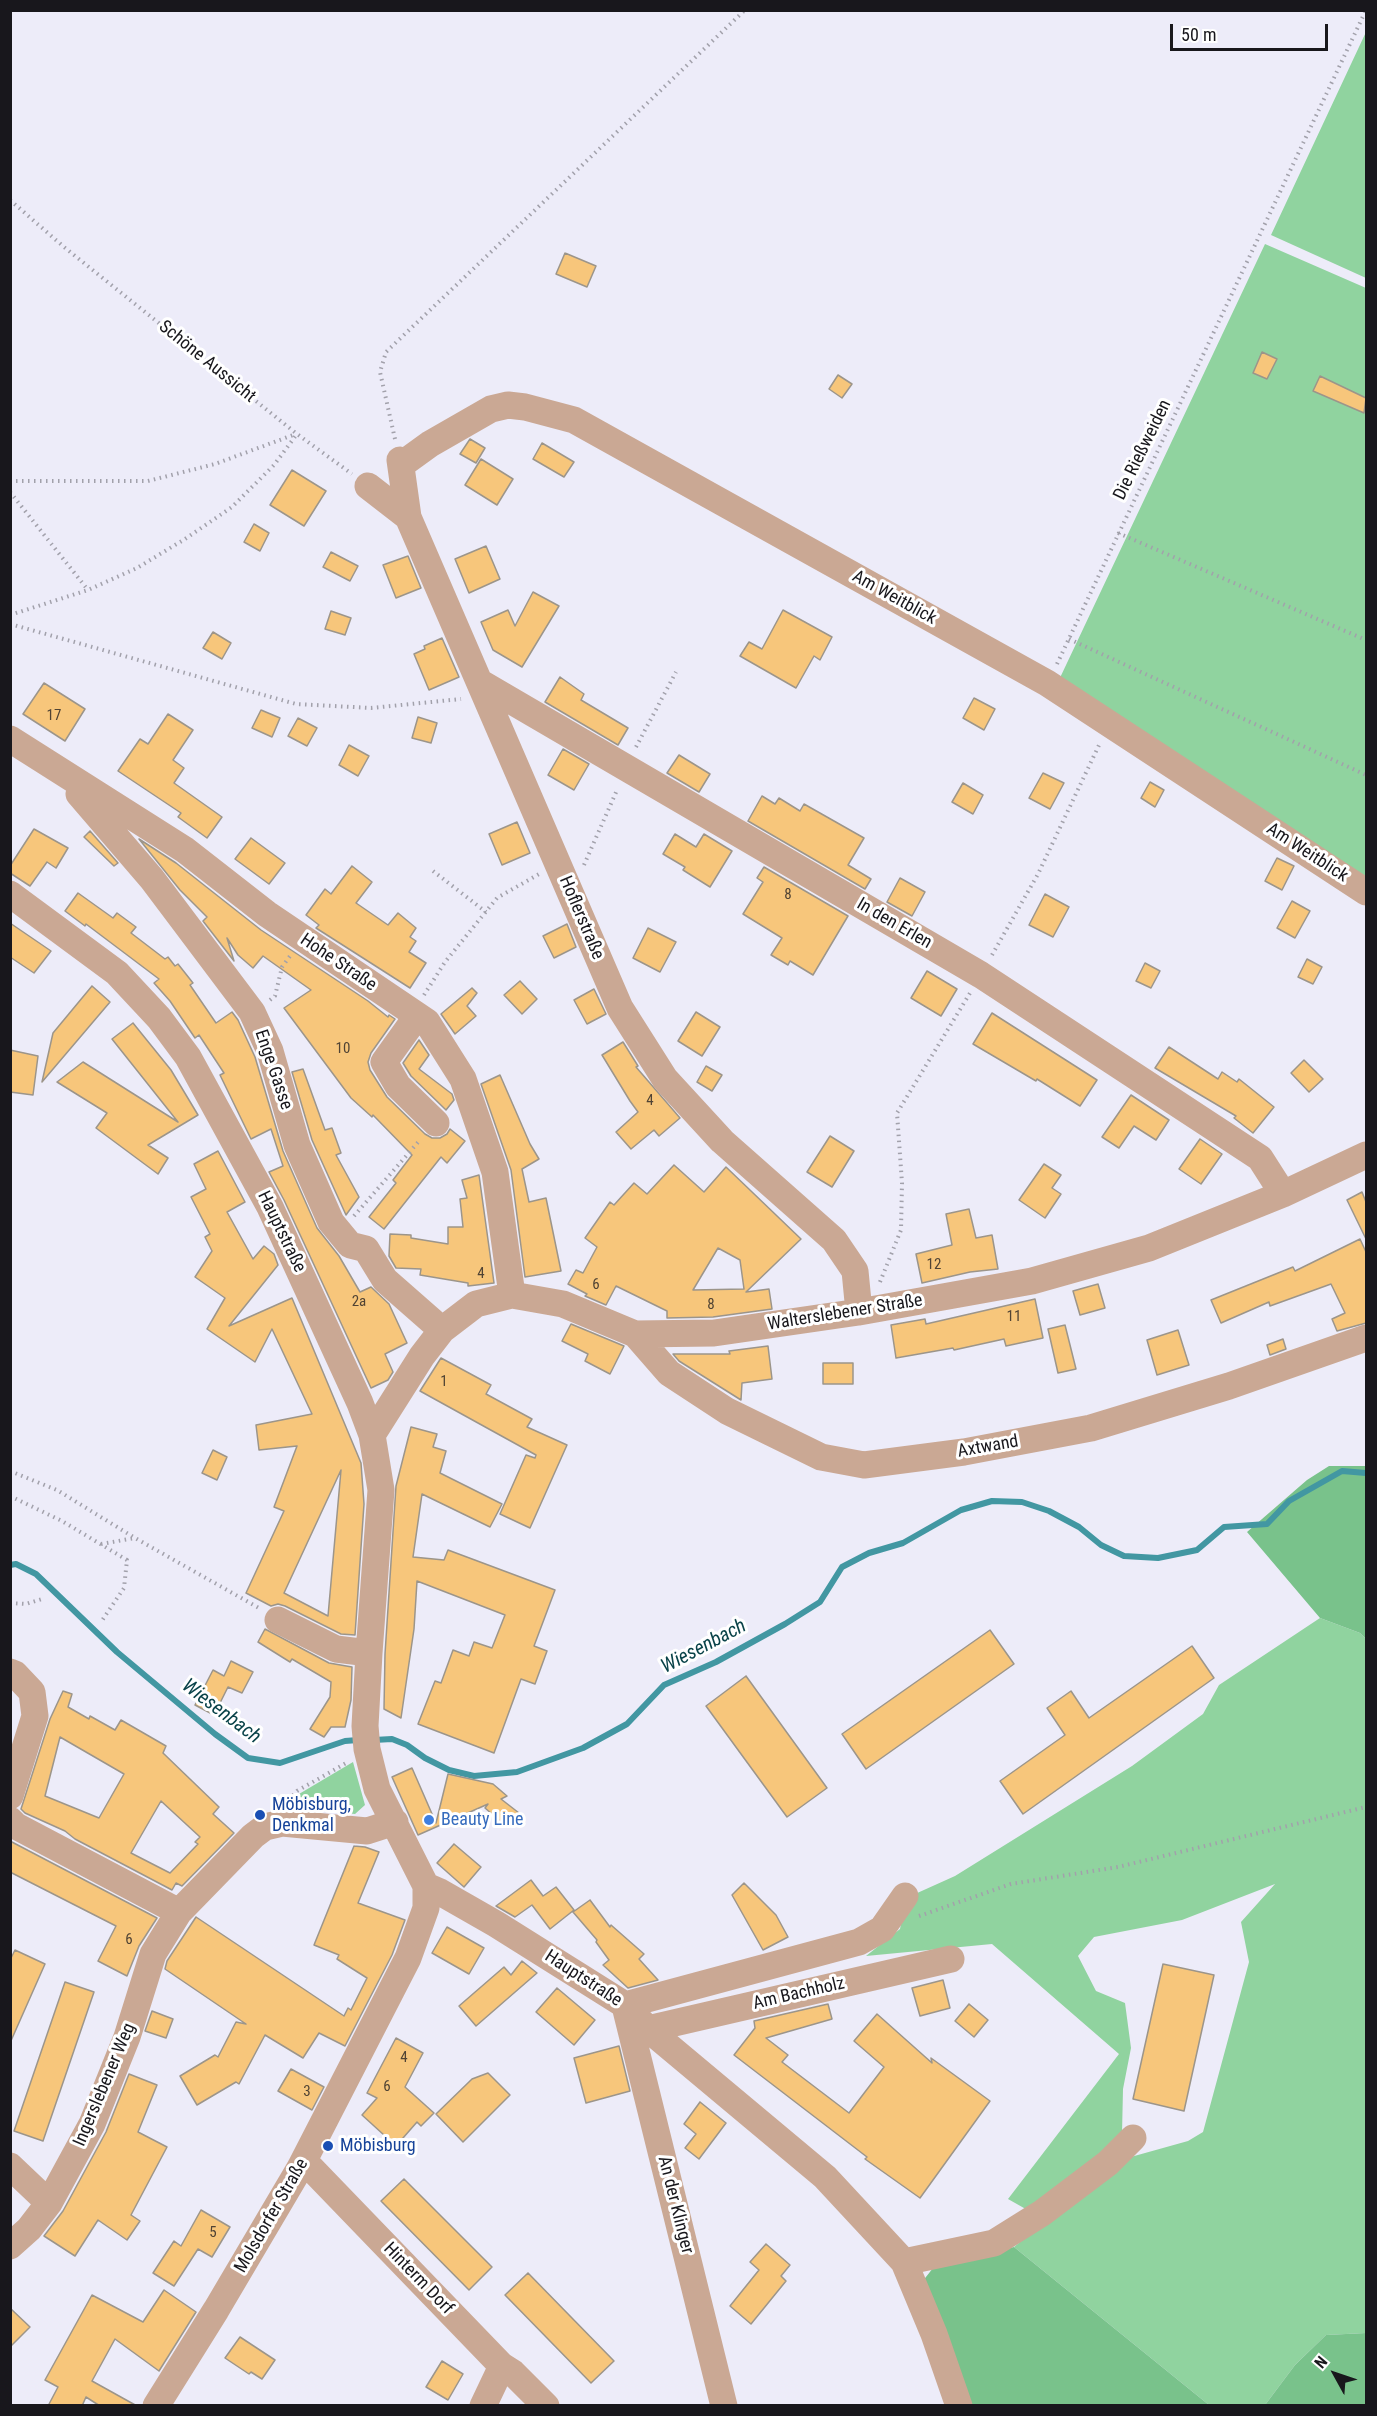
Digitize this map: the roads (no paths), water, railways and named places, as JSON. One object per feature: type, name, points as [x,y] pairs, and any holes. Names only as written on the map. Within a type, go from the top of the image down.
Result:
[{"type":"street","name":"Am Weitblick","points":[[400,462],[491,409],[508,405],[525,406],[573,420],[1047,683],[1366,892]]},
{"type":"street","name":"Hoflerstraße","points":[[400,462],[408,517],[483,688],[570,867],[620,1008],[664,1079],[722,1141],[834,1240],[855,1271],[858,1305]]},
{"type":"street","points":[[368,486],[408,517]]},
{"type":"street","name":"In den Erlen","points":[[483,688],[621,778],[981,975],[1260,1158],[1283,1194]]},
{"type":"street","name":"Hohe Straße","points":[[10,739],[185,850],[267,914],[427,1022],[463,1079],[495,1172],[512,1295]]},
{"type":"street","name":"Enge Gasse","points":[[71,779],[80,795],[152,879],[252,1012],[270,1051],[297,1144],[331,1222],[350,1245],[366,1249],[385,1280],[442,1330]]},
{"type":"street","name":"Hauptstraße","points":[[10,894],[117,973],[159,1018],[188,1057],[270,1207],[360,1403],[372,1435],[381,1490],[369,1653],[366,1742],[377,1789],[426,1886],[487,1919],[625,2005],[648,2029],[825,2177],[904,2262]]},
{"type":"street","points":[[417,1016],[384,1062],[398,1086],[436,1123]]},
{"type":"street","name":"Walterslebener Straße","points":[[372,1435],[422,1356],[442,1330],[476,1304],[512,1295],[563,1304],[634,1334],[714,1333],[858,1305],[1032,1281],[1149,1248],[1283,1194],[1366,1155]]},
{"type":"street","name":"Axtwand","points":[[634,1334],[669,1373],[727,1411],[821,1457],[864,1465],[964,1452],[1090,1428],[1229,1386],[1366,1338]]},
{"type":"street","points":[[278,1620],[336,1649],[369,1653]]},
{"type":"street","points":[[10,1672],[15,1674],[32,1692],[35,1716],[10,1796]]},
{"type":"street","name":"Ingerslebener Weg","points":[[10,2246],[29,2229],[49,2203],[92,2124],[127,2037],[153,1954],[179,1912],[253,1836],[265,1827],[282,1823],[367,1831],[395,1822]]},
{"type":"street","points":[[13,1823],[73,1847],[179,1912]]},
{"type":"street","name":"Molsdorfer Straße","points":[[156,2406],[227,2292],[301,2166],[408,1958],[426,1908],[426,1886]]},
{"type":"street","name":"Am Bachholz","points":[[625,2005],[859,1942],[882,1929],[905,1896]]},
{"type":"street","name":"Am Bachholz","points":[[648,2029],[951,1959]]},
{"type":"street","name":"An der Klinger","points":[[625,2005],[724,2406]]},
{"type":"street","points":[[959,2406],[934,2334],[904,2262],[994,2242],[1042,2213],[1108,2163],[1133,2138]]},
{"type":"street","name":"Hinterm Dorf","points":[[301,2166],[310,2167],[502,2366],[513,2373],[546,2406]]},
{"type":"street","points":[[11,2167],[49,2203]]},
{"type":"street","points":[[483,2406],[502,2366]]},
{"type":"waterway","name":"Wiesenbach","points":[[374,1740],[392,1739],[407,1745],[425,1758],[449,1770],[474,1776],[517,1772],[583,1748],[627,1724],[664,1685],[716,1662],[820,1602],[842,1567],[869,1553],[903,1543],[961,1510],[992,1501],[1022,1502],[1049,1511],[1079,1527],[1101,1545],[1124,1556],[1158,1558],[1197,1550],[1224,1527],[1267,1524],[1289,1501],[1342,1471],[1366,1473]]},
{"type":"waterway","name":"Wiesenbach","points":[[10,1565],[16,1564],[36,1574],[117,1652],[215,1734],[248,1758],[280,1763],[345,1741],[358,1740]]},
{"type":"place","name":"Möbisburg, Denkmal","points":[[260,1815]]},
{"type":"place","name":"Beauty Line","points":[[429,1820]]},
{"type":"place","name":"Möbisburg","points":[[328,2146]]}]
